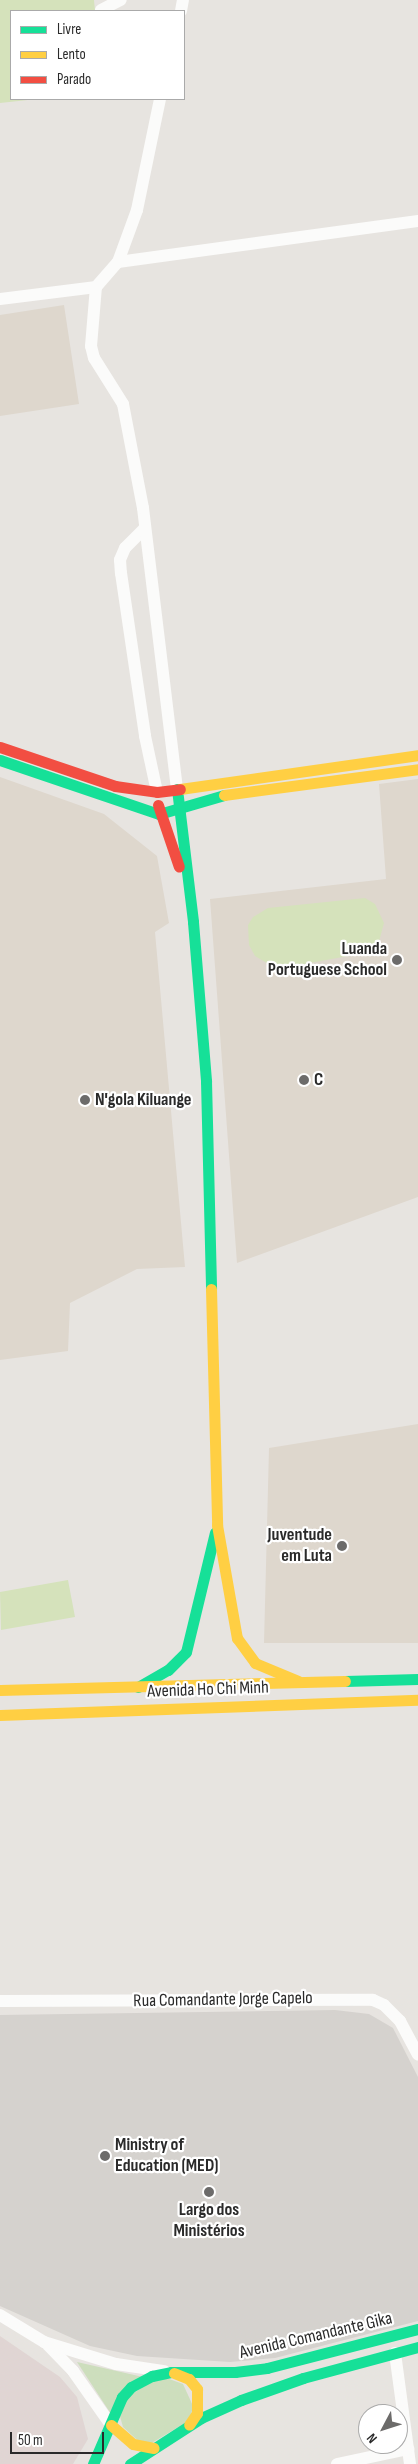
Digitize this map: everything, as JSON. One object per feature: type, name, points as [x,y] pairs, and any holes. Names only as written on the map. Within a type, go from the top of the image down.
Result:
[{"type":"street","points":[[101,10],[121,0]]},
{"type":"street","points":[[160,100],[136,210],[118,262],[96,287],[91,346],[94,358],[122,404],[145,528],[193,922],[206,1081],[217,1524],[237,1638],[255,1663],[304,1683]]},
{"type":"street","points":[[118,262],[418,221]]},
{"type":"street","points":[[0,299],[96,287]]},
{"type":"street","points":[[145,528],[125,548],[120,560],[121,574],[145,736],[157,792],[159,814],[175,856],[193,922]]},
{"type":"street","points":[[0,747],[114,786],[157,792],[418,754]]},
{"type":"street","points":[[0,760],[159,814],[180,810],[220,796],[418,768]]},
{"type":"street","points":[[120,802],[149,820],[175,856]]},
{"type":"street","points":[[138,1687],[168,1670],[186,1652],[217,1524]]},
{"type":"street","name":"Avenida Ho Chi Minh","points":[[0,1690],[418,1679]]},
{"type":"street","name":"Avenida Ho Chi Minh","points":[[0,1715],[418,1700]]},
{"type":"street","name":"Rua Comandante Jorge Capelo","points":[[0,2001],[363,1999],[384,2004],[393,2012],[418,2055]]},
{"type":"street","points":[[0,2315],[44,2342],[73,2371],[94,2406],[111,2425],[133,2444],[154,2448]]},
{"type":"street","name":"Avenida Comandante Gika","points":[[93,2464],[122,2398],[131,2387],[172,2372],[235,2372],[267,2368],[418,2330]]},
{"type":"street","points":[[44,2342],[116,2364],[172,2372],[189,2379],[197,2390],[197,2413],[189,2425]]},
{"type":"street","name":"Avenida Comandante Gika","points":[[130,2464],[189,2425],[271,2388],[418,2347]]},
{"type":"street","points":[[395,2353],[402,2404]]},
{"type":"street","points":[[408,2449],[410,2464]]},
{"type":"street","points":[[337,2464],[384,2454]]},
{"type":"shaded area","points":[[64,305],[79,404],[0,416],[0,315]]},
{"type":"shaded area","name":"N'gola Kiluange","points":[[0,777],[104,814],[157,856],[169,923],[155,932],[185,1267],[137,1269],[70,1303],[68,1351],[0,1360]]},
{"type":"shaded area","points":[[418,779],[418,1197],[237,1263],[210,899],[386,879],[379,784]]},
{"type":"shaded area","name":"Juventude em Luta","points":[[418,1424],[418,1643],[264,1643],[269,1448]]},
{"type":"shaded area","name":"Largo dos Ministérios","points":[[335,2010],[369,2014],[393,2028],[418,2077],[418,2321],[275,2358],[230,2362],[137,2356],[90,2346],[0,2306],[0,2015]]},
{"type":"shaded area","points":[[0,2336],[60,2377],[77,2397],[88,2439],[73,2464],[0,2464]]},
{"type":"green space","points":[[0,0],[94,0],[95,10],[10,10],[10,100],[28,100],[0,103]]},
{"type":"green space","points":[[365,898],[375,904],[384,923],[378,945],[370,952],[277,969],[255,956],[249,945],[248,925],[253,917],[268,908]]},
{"type":"green space","points":[[68,1580],[75,1617],[1,1630],[0,1592]]},
{"type":"green space","points":[[77,2362],[143,2377],[111,2414]]},
{"type":"green space","points":[[161,2376],[183,2384],[193,2406],[190,2420],[145,2447],[123,2427],[119,2413],[124,2399]]},
{"type":"traffic: fast","points":[[0,760],[159,814],[224,795]]},
{"type":"traffic: fast","points":[[177,789],[193,922],[206,1081],[211,1289]]},
{"type":"traffic: fast","points":[[138,1687],[168,1670],[186,1652],[215,1532]]},
{"type":"traffic: fast","points":[[345,1681],[418,1679]]},
{"type":"traffic: fast","points":[[93,2464],[122,2397],[131,2387],[152,2376],[171,2372],[235,2372],[267,2368],[418,2329]]},
{"type":"traffic: fast","points":[[130,2464],[201,2418],[241,2400],[303,2378],[418,2347]]},
{"type":"traffic: slow","points":[[180,789],[418,755]]},
{"type":"traffic: slow","points":[[224,795],[418,769]]},
{"type":"traffic: slow","points":[[211,1289],[217,1525],[237,1638],[255,1663],[298,1681]]},
{"type":"traffic: slow","points":[[0,1690],[345,1681]]},
{"type":"traffic: slow","points":[[0,1715],[418,1700]]},
{"type":"traffic: slow","points":[[174,2373],[189,2379],[197,2389],[197,2413],[189,2425]]},
{"type":"traffic: slow","points":[[111,2425],[133,2444],[154,2448]]},
{"type":"traffic: jam","points":[[0,747],[115,786],[157,792],[180,789]]},
{"type":"traffic: jam","points":[[158,805],[179,867]]},
{"type":"place","name":"Luanda Portuguese School","points":[[397,960]]},
{"type":"place","name":"C","points":[[304,1080]]},
{"type":"place","name":"N'gola Kiluange","points":[[85,1100]]},
{"type":"place","name":"Juventude em Luta","points":[[342,1546]]},
{"type":"place","name":"Ministry of Education (MED)","points":[[105,2156]]},
{"type":"place","name":"Largo dos Ministérios","points":[[209,2192]]}]
